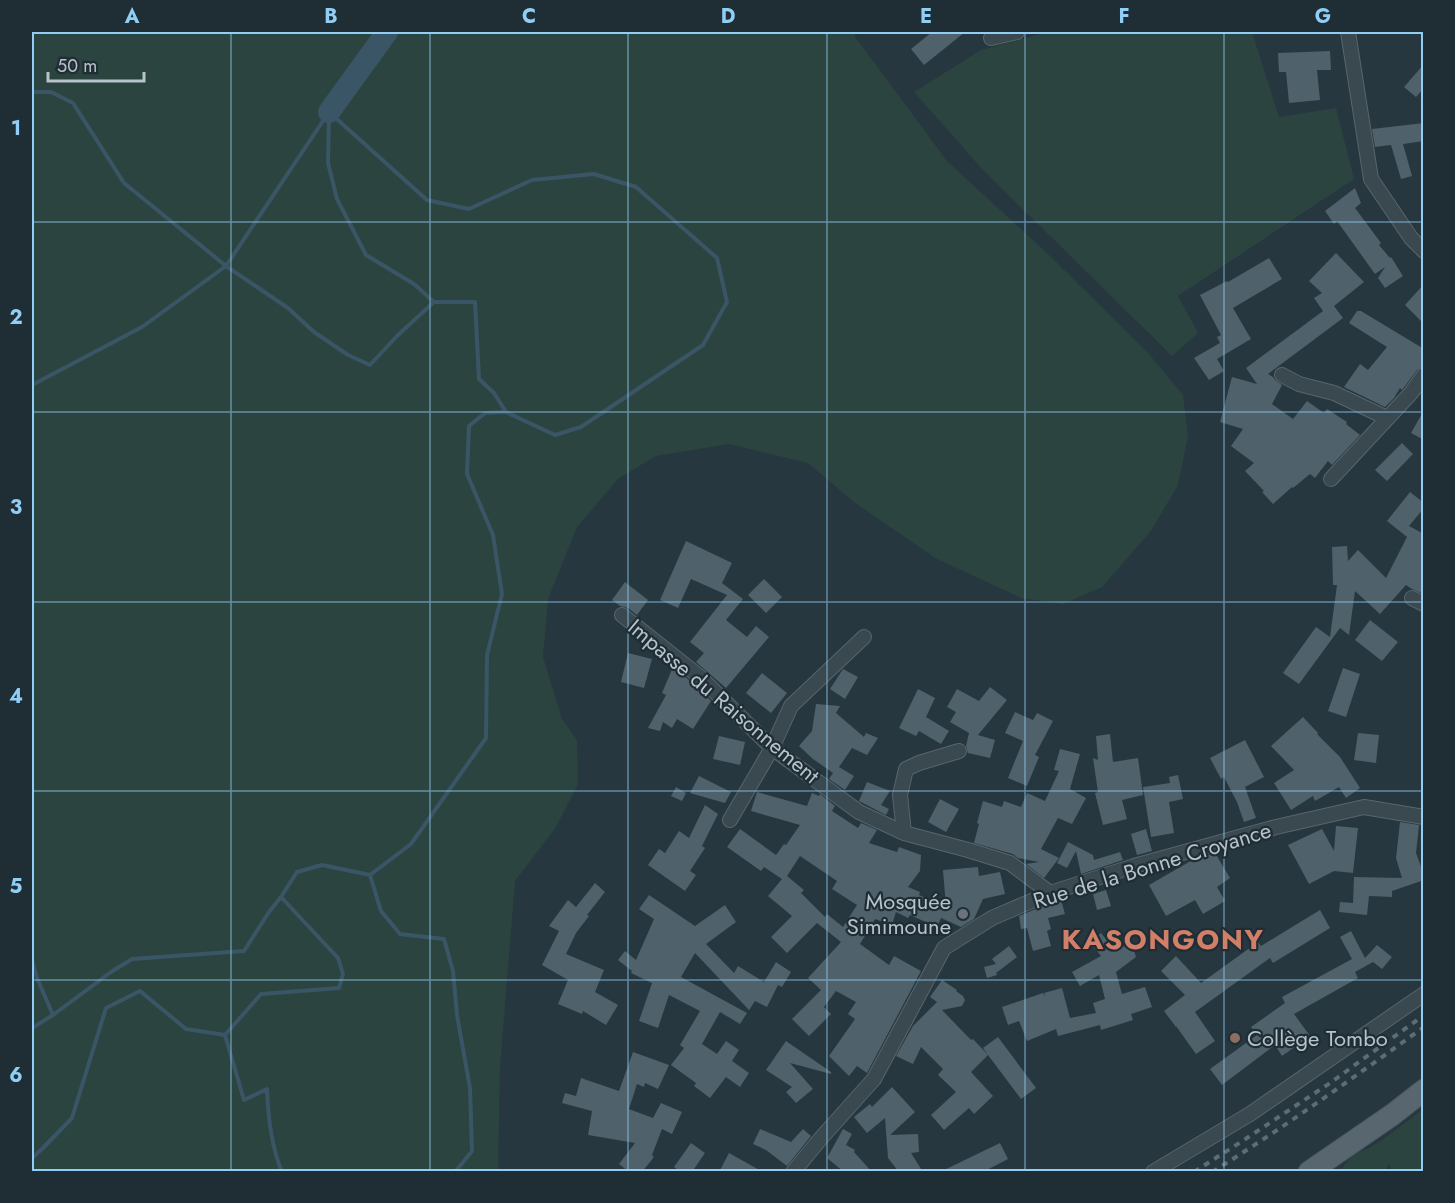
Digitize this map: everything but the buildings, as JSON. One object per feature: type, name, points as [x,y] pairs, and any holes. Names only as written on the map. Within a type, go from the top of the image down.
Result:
[{"type":"main road","points":[[1309,1172],[1424,1090]]},
{"type":"street","points":[[991,38],[1017,32]]},
{"type":"street","points":[[1348,32],[1371,179],[1411,238],[1424,251]]},
{"type":"street","points":[[1282,375],[1299,384],[1334,393],[1388,418]]},
{"type":"street","points":[[1331,479],[1411,393],[1424,375]]},
{"type":"street","name":"Impasse du Raisonnement","points":[[622,615],[700,677],[772,748],[860,812],[904,833],[1010,863],[1050,892]]},
{"type":"street","points":[[730,820],[772,748],[791,706],[864,637]]},
{"type":"street","points":[[904,833],[900,795],[906,769],[959,751]]},
{"type":"street","name":"Rue de la Bonne Croyance","points":[[793,1172],[874,1079],[944,948],[992,918],[1050,892],[1134,866],[1254,833],[1364,807],[1424,817]]},
{"type":"street","points":[[1153,1172],[1250,1114],[1424,994]]},
{"type":"green space","points":[[32,32],[853,32],[947,161],[1049,255],[1148,353],[1183,395],[1188,436],[1178,485],[1151,531],[1102,587],[1063,604],[1021,598],[937,559],[855,503],[808,463],[729,444],[656,456],[619,478],[577,527],[548,599],[543,657],[562,719],[577,740],[578,784],[556,827],[515,881],[500,1068],[498,1171],[32,1171]]},
{"type":"green space","points":[[1048,32],[1252,32],[1279,117],[1336,108],[1354,179],[1178,296],[1198,333],[1172,356],[983,170],[914,92],[981,50]]},
{"type":"green space","points":[[1422,1110],[1424,1111],[1423,1171],[1393,1171],[1388,1164],[1386,1171],[1340,1171],[1353,1154],[1382,1140]]},
{"type":"waterway","points":[[329,112],[387,32]]},
{"type":"waterway","points":[[32,92],[51,92],[73,103],[124,183],[226,266],[288,308],[314,332],[348,355],[370,365],[434,302]]},
{"type":"waterway","points":[[32,385],[142,327],[226,266],[329,112]]},
{"type":"waterway","points":[[32,1158],[72,1118],[106,1008],[140,991],[186,1029],[225,1035],[261,994],[339,988],[343,974],[338,958],[281,897],[297,872],[322,865],[370,875],[411,844],[486,738],[487,655],[502,594],[493,535],[467,474],[469,426],[485,413],[506,412],[555,435],[581,427],[703,345],[727,302],[717,258],[636,187],[594,174],[532,180],[469,209],[427,200],[329,112]]},
{"type":"waterway","points":[[329,113],[328,163],[337,199],[366,255],[414,284],[434,302],[475,302],[479,379],[494,393],[506,412]]},
{"type":"waterway","points":[[370,875],[381,911],[400,934],[444,939],[453,971],[457,1015],[470,1088],[472,1151],[455,1172]]},
{"type":"waterway","points":[[32,1028],[132,959],[244,951],[281,897]]},
{"type":"waterway","points":[[32,960],[53,1015]]},
{"type":"waterway","points":[[225,1035],[244,1100],[267,1089],[271,1131],[282,1172]]},
{"type":"railway","points":[[1194,1172],[1330,1083],[1424,1015]]},
{"type":"railway","points":[[1212,1172],[1293,1120],[1424,1027]]},
{"type":"place","name":"Mosquée Simimoune","points":[[963,914]]},
{"type":"place","name":"Collège Tombo","points":[[1235,1038]]},
{"type":"district","name":"KASONGONY","points":[[1163,939]]}]
